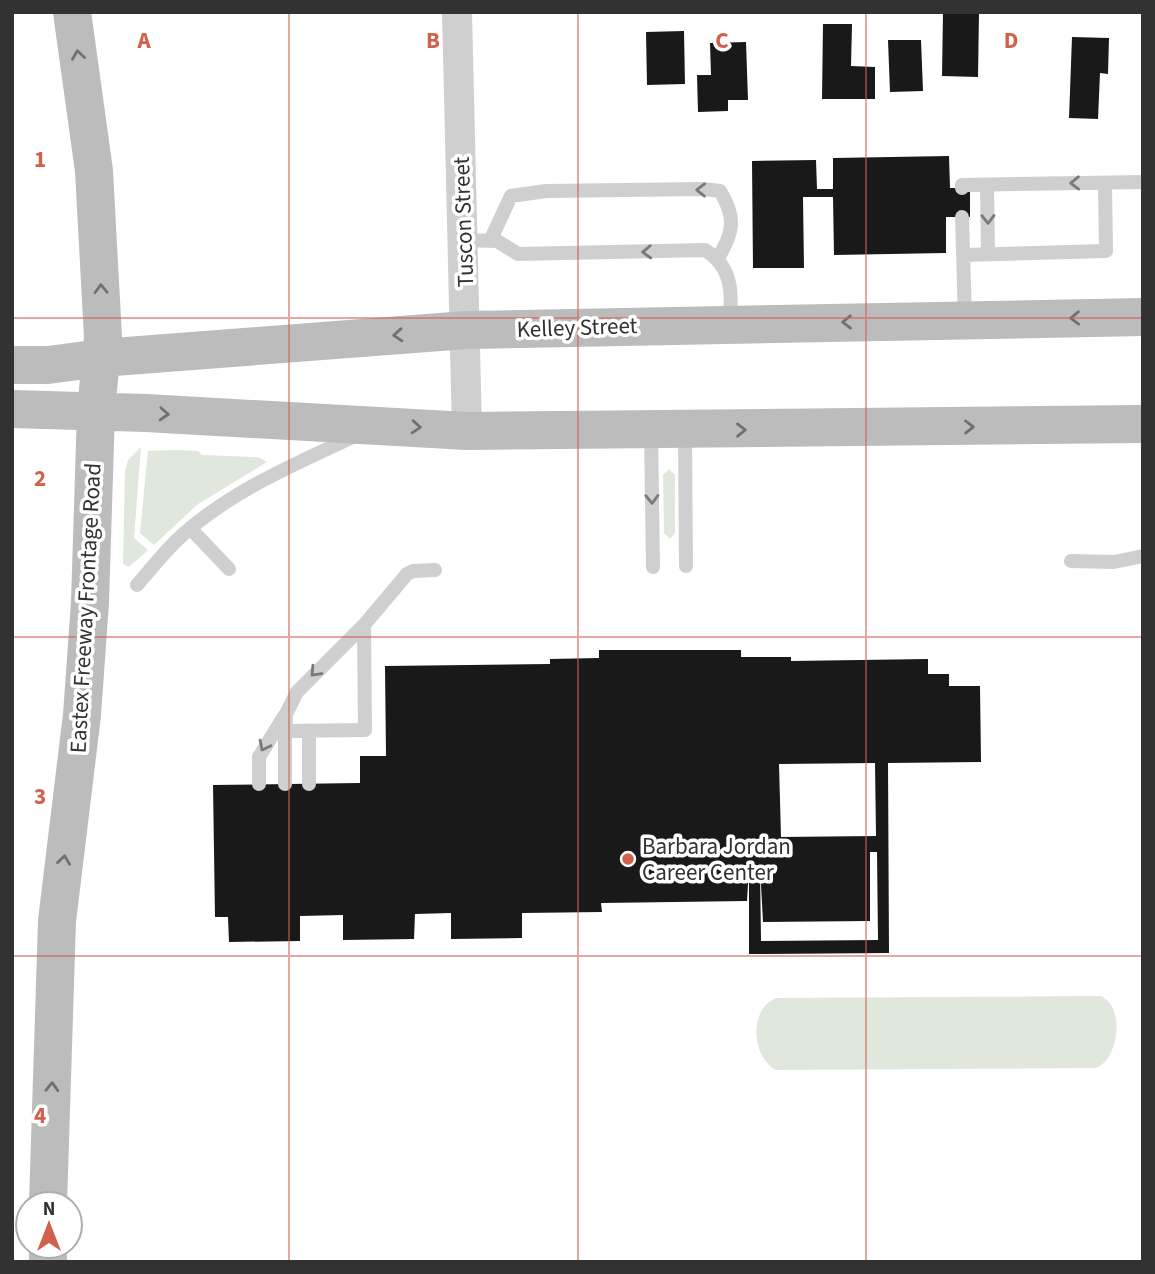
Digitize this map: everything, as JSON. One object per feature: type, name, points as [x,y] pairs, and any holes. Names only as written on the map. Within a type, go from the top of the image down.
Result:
[{"type":"main road","name":"Eastex Freeway Frontage Road","points":[[48,1190],[57,921],[83,702],[90,602],[96,411],[101,358],[100,261],[94,171],[72,12]]},
{"type":"main road","name":"Kelley Street","points":[[30,365],[466,330],[1143,317]]},
{"type":"main road","points":[[30,409],[467,431],[1143,424]]},
{"type":"street","name":"Tuscon Street","points":[[457,12],[477,240],[466,330],[467,431]]},
{"type":"lane","points":[[962,188],[962,185],[1143,182]]},
{"type":"lane","points":[[963,255],[1106,251],[1105,183]]},
{"type":"lane","points":[[987,185],[988,253]]},
{"type":"lane","points":[[477,240],[511,196],[546,191],[703,189],[720,191],[730,208],[730,237],[719,258]]},
{"type":"lane","points":[[962,216],[965,320]]},
{"type":"lane","points":[[477,240],[497,241],[518,254],[705,250],[719,258],[729,277],[729,323]]},
{"type":"lane","points":[[137,585],[190,528],[250,488],[379,425]]},
{"type":"lane","points":[[668,431],[686,566]]},
{"type":"lane","points":[[653,567],[668,431]]},
{"type":"lane","points":[[190,528],[229,569]]},
{"type":"lane","points":[[1071,561],[1114,562],[1143,556]]},
{"type":"lane","points":[[259,784],[259,757],[297,692],[364,625],[407,574],[413,571],[435,570]]},
{"type":"lane","points":[[285,731],[365,730],[364,625]]},
{"type":"lane","points":[[285,784],[286,714]]},
{"type":"lane","points":[[309,731],[309,784]]},
{"type":"shaded area","points":[[141,447],[134,538],[148,550],[129,567],[123,564],[125,471],[128,460]]},
{"type":"shaded area","points":[[148,451],[198,451],[202,455],[258,457],[267,462],[198,504],[154,545],[140,533]]},
{"type":"shaded area","points":[[669,469],[675,475],[675,533],[670,539],[664,533],[663,475]]},
{"type":"shaded area","points":[[1100,996],[1108,1001],[1113,1009],[1116,1032],[1110,1054],[1104,1063],[1096,1068],[776,1070],[762,1055],[756,1034],[761,1012],[776,998]]},
{"type":"building","points":[[943,12],[979,12],[978,77],[942,76]]},
{"type":"building","points":[[823,24],[852,24],[851,66],[875,67],[875,99],[822,99]]},
{"type":"building","points":[[684,31],[685,84],[647,85],[646,32]]},
{"type":"building","points":[[1072,37],[1109,38],[1108,74],[1100,73],[1098,119],[1069,118]]},
{"type":"building","points":[[888,40],[921,40],[923,91],[890,92]]},
{"type":"building","points":[[746,42],[748,100],[728,100],[728,111],[698,112],[697,75],[711,75],[710,43]]},
{"type":"building","points":[[949,156],[950,188],[970,188],[970,217],[946,217],[946,253],[834,255],[833,197],[803,197],[804,268],[753,268],[752,161],[816,160],[817,189],[833,189],[833,158]]},
{"type":"building","points":[[599,650],[741,650],[741,657],[791,657],[791,661],[928,659],[928,674],[949,674],[949,686],[980,686],[981,762],[888,763],[889,953],[749,954],[749,867],[747,901],[601,903],[602,912],[522,913],[522,938],[451,939],[451,913],[415,914],[414,939],[343,940],[343,915],[300,916],[300,941],[229,942],[228,917],[215,917],[213,785],[360,783],[360,756],[386,756],[385,666],[550,664],[550,659],[599,658]],"holes":[[[875,763],[876,836],[781,837],[779,764]],[[870,852],[877,852],[878,940],[761,941],[760,867],[763,922],[870,921]]]},
{"type":"place","name":"Barbara Jordan Career Center","points":[[628,859]]}]
